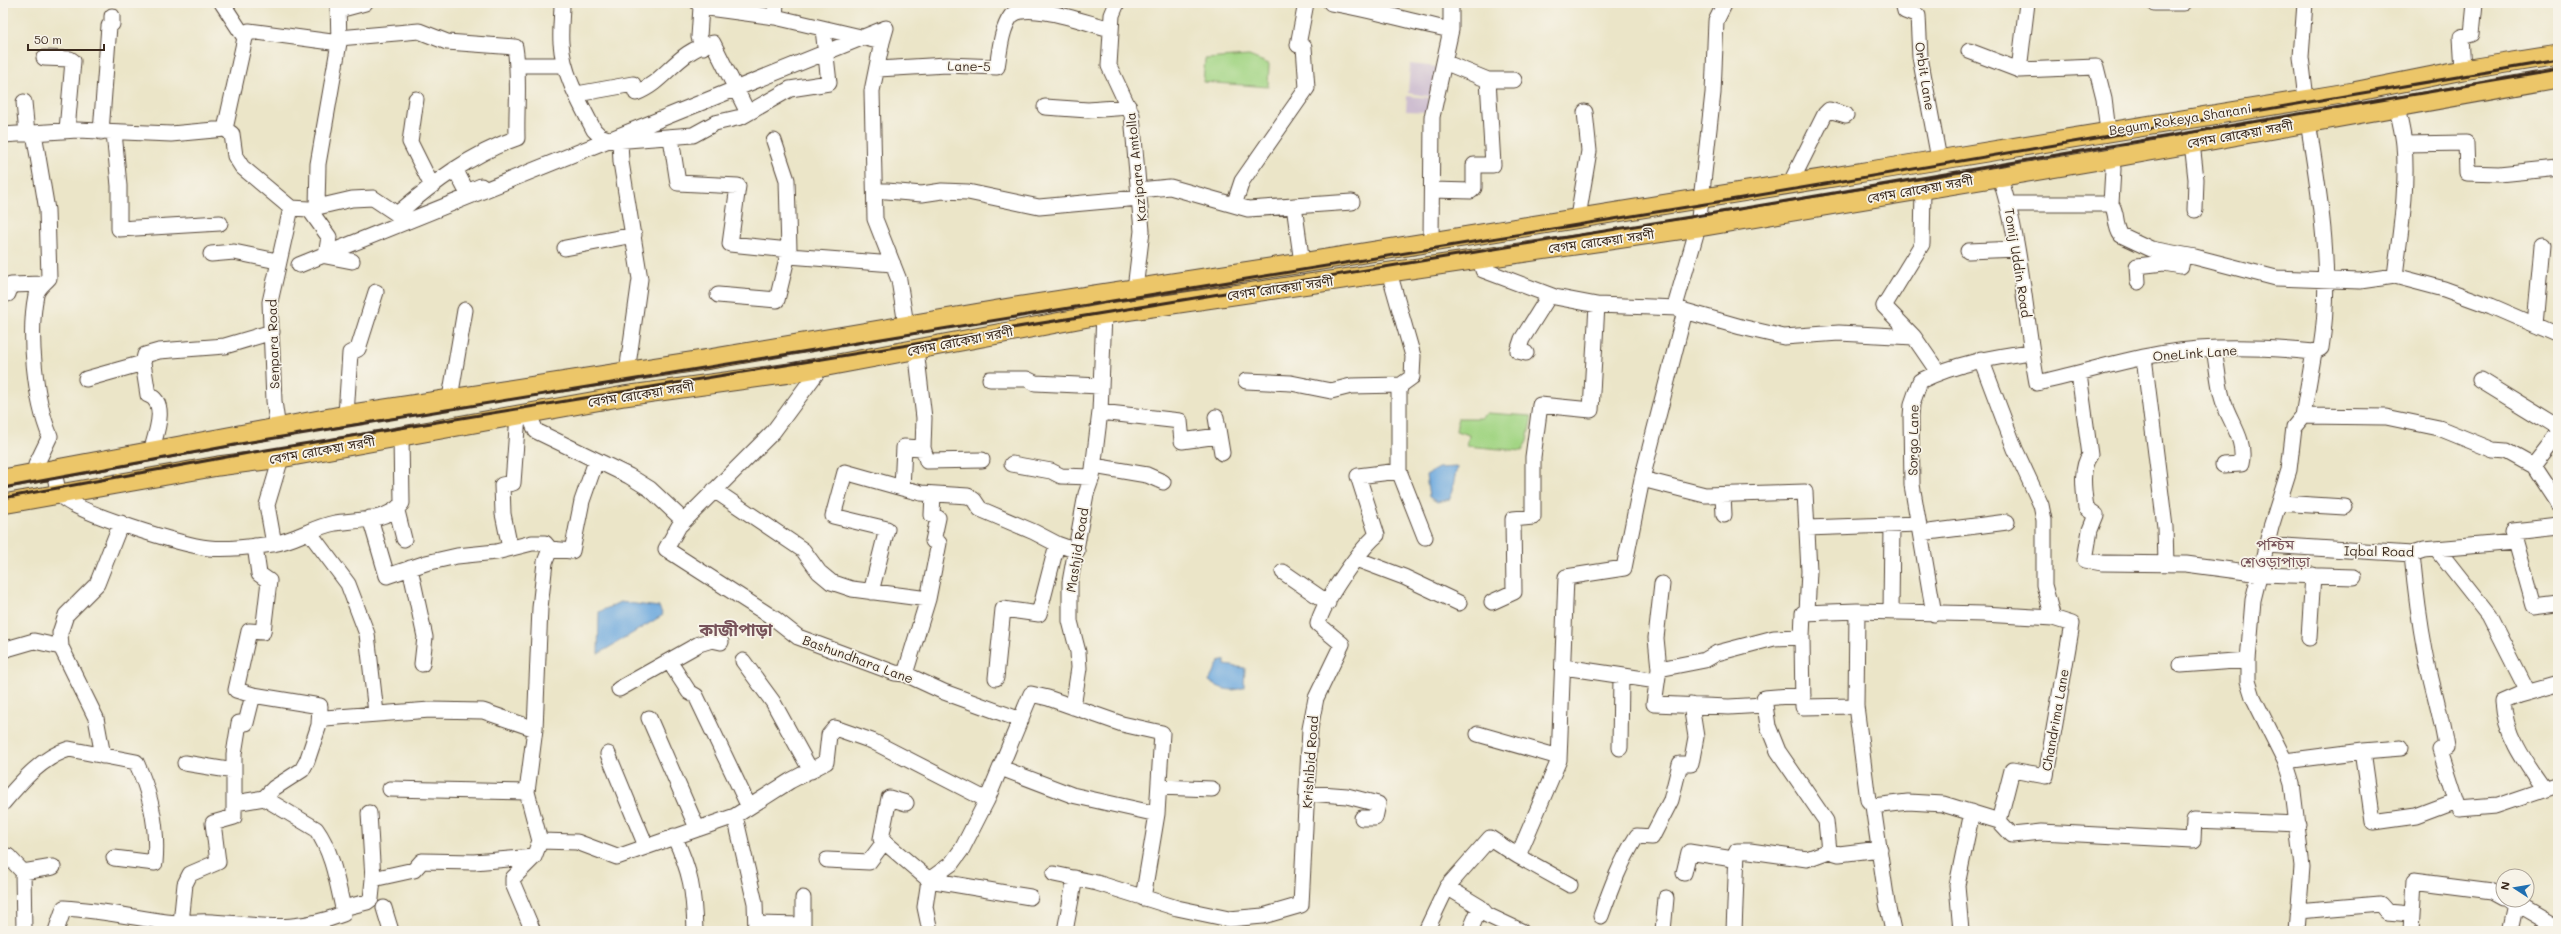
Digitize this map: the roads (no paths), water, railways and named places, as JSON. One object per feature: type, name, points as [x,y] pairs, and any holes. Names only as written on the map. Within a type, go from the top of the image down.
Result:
[{"type":"main road","name":"Begum Rokeya Sharani","points":[[1796,182],[2306,99],[2463,70],[2558,55]]},
{"type":"main road","name":"বেগম রোকেয়া সরণী","points":[[3,504],[218,466],[281,458],[523,414],[820,367],[1104,314],[1698,227],[1999,175],[2111,158],[2558,78]]},
{"type":"main road","points":[[1895,167],[1898,192]]},
{"type":"main road","name":"বেগম রোকেয়া সরণী","points":[[3,479],[278,429],[346,415],[627,372],[906,325],[1302,263],[1796,182]]},
{"type":"main road","points":[[522,387],[523,414]]},
{"type":"street","points":[[222,3],[245,38]]},
{"type":"street","points":[[352,261],[326,256],[329,238],[313,207],[318,164],[339,40],[339,7],[365,3]]},
{"type":"street","points":[[562,3],[561,43],[565,65],[577,94],[600,136],[620,140],[671,138],[693,135],[715,123],[748,113],[790,89],[830,82],[823,29]]},
{"type":"street","points":[[1234,205],[1242,181],[1307,88],[1304,47],[1298,45],[1306,3]]},
{"type":"street","points":[[1331,3],[1354,6],[1404,21],[1451,30]]},
{"type":"street","points":[[1431,242],[1432,117],[1451,30],[1451,3]]},
{"type":"street","points":[[1518,856],[1559,757],[1564,667],[1566,577],[1624,568],[1642,479],[1681,310],[1676,303],[1698,227],[1713,92],[1716,21],[1725,3]]},
{"type":"street","name":"Orbit Lane","points":[[1903,3],[1905,11],[1918,16],[1920,57],[1939,159]]},
{"type":"street","points":[[2019,70],[2027,3]]},
{"type":"street","points":[[2154,3],[2184,3]]},
{"type":"street","points":[[2305,3],[2301,57],[2306,99]]},
{"type":"street","points":[[2463,70],[2461,37],[2472,34],[2475,3]]},
{"type":"street","name":"Kazipara Amtolla","points":[[1112,4],[1109,66],[1130,107],[1142,231],[1135,288]]},
{"type":"street","points":[[703,47],[699,37],[699,5],[776,10],[823,29],[882,42]]},
{"type":"street","name":"Lane-5","points":[[878,69],[947,65],[998,67],[1006,25],[1012,14],[1025,8],[1058,11],[1088,24],[1111,29]]},
{"type":"street","points":[[112,16],[112,24],[109,26],[108,132],[119,186],[119,229],[220,223]]},
{"type":"street","points":[[299,265],[886,28],[872,91],[871,116],[875,218],[899,280],[906,325]]},
{"type":"street","points":[[3,135],[68,130],[171,134],[225,129],[232,134],[235,156],[242,167],[291,208],[313,207],[373,198],[397,214],[431,184],[500,144],[517,138],[515,102],[518,65],[515,47],[447,42],[419,31],[339,40],[250,31],[245,38],[225,129]]},
{"type":"street","points":[[577,94],[633,84],[636,93],[646,90],[689,51],[713,43],[748,113]]},
{"type":"street","points":[[1969,51],[2019,70],[2096,67],[2104,99],[2108,131]]},
{"type":"street","points":[[44,58],[70,59],[73,61],[68,130]]},
{"type":"street","points":[[1444,62],[1488,80],[1514,80]]},
{"type":"street","points":[[518,65],[565,65]]},
{"type":"street","points":[[1432,190],[1471,191],[1474,188],[1474,165],[1493,165],[1488,80]]},
{"type":"street","points":[[416,99],[410,142],[431,184]]},
{"type":"street","points":[[24,102],[47,210],[49,278],[42,284],[36,294],[35,363],[43,419],[50,436],[36,465],[45,472],[60,495],[74,505],[121,523],[193,545],[210,548],[274,544],[335,524],[370,518],[397,511],[402,503],[401,436]]},
{"type":"street","points":[[2396,276],[2404,202],[2404,144],[2397,106]]},
{"type":"street","points":[[1045,107],[1088,110],[1130,107]]},
{"type":"street","points":[[1796,182],[1825,114],[1829,110],[1834,110],[1846,115]]},
{"type":"street","points":[[1578,217],[1589,151],[1585,112]]},
{"type":"street","points":[[2297,931],[2302,882],[2298,824],[2292,783],[2285,761],[2253,697],[2248,681],[2248,660],[2253,600],[2289,470],[2294,427],[2303,416],[2314,352],[2321,348],[2327,313],[2319,188],[2308,122]]},
{"type":"street","points":[[671,138],[678,183],[738,186],[730,244],[789,253],[893,264]]},
{"type":"street","points":[[620,140],[621,162],[640,279],[627,372]]},
{"type":"street","points":[[718,296],[776,301],[789,253],[788,180],[774,141]]},
{"type":"street","points":[[2192,143],[2196,179],[2195,210]]},
{"type":"street","points":[[2404,144],[2466,143],[2467,172],[2499,174],[2558,168]]},
{"type":"street","points":[[2111,158],[2113,169],[2111,204],[2114,208],[2118,231],[2121,235],[2151,249],[2183,255],[2276,278],[2326,281],[2360,281],[2396,276],[2444,289],[2558,335]]},
{"type":"street","points":[[455,169],[467,192],[518,170],[547,160]]},
{"type":"street","name":"Tomij Uddin Road","points":[[1999,175],[2009,204],[2017,249],[2031,352]]},
{"type":"street","points":[[875,190],[922,194],[942,191],[968,192],[1039,207],[1139,194],[1170,187],[1248,209],[1352,202]]},
{"type":"street","points":[[1923,188],[1922,244],[1884,306],[1914,337],[1938,372]]},
{"type":"street","points":[[2009,204],[2111,204]]},
{"type":"street","points":[[1294,206],[1302,263]]},
{"type":"street","name":"Senpara Road","points":[[278,429],[274,401],[270,302],[277,261],[291,208]]},
{"type":"street","points":[[565,248],[634,235]]},
{"type":"street","points":[[2535,325],[2542,245]]},
{"type":"street","points":[[1968,251],[2017,249]]},
{"type":"street","points":[[211,254],[234,252],[277,261]]},
{"type":"street","points":[[2138,282],[2137,266],[2164,263],[2181,266],[2183,255]]},
{"type":"street","points":[[1480,259],[1483,270],[1549,296],[1597,305],[1681,310],[1741,327],[1784,337],[1839,333],[1914,337]]},
{"type":"street","points":[[1246,382],[1291,383],[1331,391],[1351,386],[1401,385],[1412,377],[1414,356],[1389,272]]},
{"type":"street","points":[[3,293],[8,294],[11,285],[42,284]]},
{"type":"street","points":[[346,415],[350,353],[358,348],[376,292]]},
{"type":"street","points":[[1526,353],[1518,351],[1522,339],[1549,296]]},
{"type":"street","points":[[1492,602],[1514,592],[1513,519],[1533,517],[1532,457],[1540,405],[1590,410],[1597,305]]},
{"type":"street","points":[[450,398],[465,310]]},
{"type":"street","name":"Mashjid Road","points":[[1073,707],[1078,668],[1078,652],[1070,621],[1070,582],[1077,551],[1086,494],[1093,471],[1100,412],[1104,314]]},
{"type":"street","points":[[151,452],[158,425],[159,402],[156,398],[148,395],[143,363],[145,355],[159,351],[225,346],[272,332]]},
{"type":"street","name":"OneLink Lane","points":[[2031,352],[2037,382],[2079,374],[2122,361],[2166,352],[2214,349],[2277,348],[2314,352]]},
{"type":"street","points":[[916,349],[924,418],[923,448],[927,461],[982,460]]},
{"type":"street","points":[[2214,349],[2222,397],[2240,438],[2243,454],[2241,464],[2223,465]]},
{"type":"street","name":"Sorgo Lane","points":[[1934,614],[1919,528],[1910,446],[1912,404],[1920,381],[1938,372],[1981,359],[2031,352]]},
{"type":"street","points":[[2144,357],[2165,526],[2166,564]]},
{"type":"street","points":[[1856,706],[1803,707],[1803,612],[1857,611],[2052,618],[2044,585],[2044,520],[2041,505],[2015,449],[1981,359]]},
{"type":"street","points":[[86,379],[143,363]]},
{"type":"street","points":[[523,414],[536,431],[650,489],[684,521],[773,432],[820,367]]},
{"type":"street","points":[[2079,374],[2090,455],[2084,462],[2086,508],[2096,515],[2090,530],[2086,560],[2186,564],[2261,574],[2354,577]]},
{"type":"street","points":[[990,379],[1027,379],[1035,383],[1100,386]]},
{"type":"street","points":[[2480,380],[2558,428]]},
{"type":"street","points":[[1401,385],[1399,471],[1425,537]]},
{"type":"street","points":[[1100,412],[1180,421],[1182,441],[1218,436]]},
{"type":"street","points":[[510,548],[503,514],[502,485],[513,483],[523,414]]},
{"type":"street","points":[[2303,416],[2386,418],[2440,428],[2493,450],[2506,451],[2533,466],[2558,504]]},
{"type":"street","points":[[1216,417],[1222,453]]},
{"type":"street","points":[[2533,466],[2558,434]]},
{"type":"street","points":[[902,488],[904,446],[923,448]]},
{"type":"street","points":[[274,544],[267,505],[281,458]]},
{"type":"street","points":[[370,518],[387,576],[410,568],[457,556],[532,543],[545,543],[550,549],[572,551],[582,501],[596,461]]},
{"type":"street","points":[[1012,464],[1051,471],[1061,476],[1093,471],[1147,475],[1163,482]]},
{"type":"street","name":"Krishibid Road","points":[[1228,925],[1301,905],[1308,793],[1310,729],[1316,698],[1342,644],[1318,624],[1328,603],[1356,559],[1377,535],[1358,476],[1399,471]]},
{"type":"street","points":[[871,592],[887,529],[833,516],[845,472],[902,488],[933,494],[968,496],[974,500],[980,509],[1034,532],[1057,544],[1077,551]]},
{"type":"street","points":[[1642,479],[1706,495],[1805,492],[1809,571],[1807,612]]},
{"type":"street","points":[[714,490],[803,550],[819,572],[832,582],[871,592],[928,599]]},
{"type":"street","points":[[905,674],[928,599],[939,543],[933,541],[938,518],[932,515],[933,494]]},
{"type":"street","points":[[1723,495],[1724,515]]},
{"type":"street","points":[[2279,503],[2345,507]]},
{"type":"street","points":[[397,511],[404,539]]},
{"type":"street","name":"Bashundhara Lane","points":[[684,521],[672,536],[666,549],[763,611],[798,637],[895,673],[905,674],[944,692],[1021,720]]},
{"type":"street","points":[[1807,528],[1892,525],[1919,528],[2007,522]]},
{"type":"street","points":[[104,756],[96,718],[61,647],[62,624],[66,615],[97,584],[121,523]]},
{"type":"street","points":[[1891,612],[1892,525]]},
{"type":"street","points":[[2558,526],[2513,531],[2534,606],[2558,603]]},
{"type":"street","points":[[309,532],[348,584],[367,634],[376,713]]},
{"type":"street","name":"Iqbal Road","points":[[2267,545],[2412,554],[2437,549],[2515,542]]},
{"type":"street","points":[[996,678],[1003,609],[1039,614],[1057,544]]},
{"type":"street","points":[[235,803],[264,798],[274,788],[302,770],[307,761],[319,724],[320,706],[253,695],[236,690],[249,631],[263,632],[266,613],[269,581],[259,574],[255,546]]},
{"type":"street","points":[[529,930],[513,884],[513,878],[534,857],[540,841],[527,792],[535,729],[540,608],[545,562],[550,549]]},
{"type":"street","points":[[2437,549],[2489,615],[2513,658],[2528,692]]},
{"type":"street","points":[[2412,554],[2425,651],[2434,692],[2440,709],[2446,747],[2440,750],[2459,809],[2496,806],[2543,788],[2558,785]]},
{"type":"street","points":[[1356,559],[1404,577],[1459,603]]},
{"type":"street","points":[[410,568],[425,637],[422,664]]},
{"type":"street","points":[[1283,572],[1328,603]]},
{"type":"street","points":[[2309,638],[2313,575]]},
{"type":"street","points":[[1662,584],[1656,638],[1658,675],[1654,704],[1764,705]]},
{"type":"street","points":[[1857,611],[1856,706],[1868,800],[1873,806],[1893,931]]},
{"type":"street","name":"Chandrima Lane","points":[[1999,821],[2012,770],[2046,776],[2072,624],[2052,618]]},
{"type":"street","points":[[1564,667],[1621,677],[1658,675],[1705,660],[1717,653],[1774,638],[1802,637]]},
{"type":"street","points":[[619,689],[699,644],[712,640],[721,642]]},
{"type":"street","points":[[3,650],[34,641],[61,647]]},
{"type":"street","points":[[2181,665],[2248,660]]},
{"type":"street","points":[[669,661],[689,692],[696,696],[749,807]]},
{"type":"street","points":[[744,661],[773,702],[810,771]]},
{"type":"street","points":[[1620,748],[1621,677]]},
{"type":"street","points":[[2543,788],[2519,754],[2511,735],[2504,702],[2528,692],[2558,684]]},
{"type":"street","points":[[930,931],[926,906],[930,880],[951,864],[962,849],[987,800],[1031,694],[1122,724],[1162,733],[1157,814],[1143,898]]},
{"type":"street","points":[[181,922],[185,884],[190,874],[218,862],[213,823],[234,817],[234,754],[239,724],[246,723],[253,695]]},
{"type":"street","points":[[1803,695],[1764,698],[1764,705],[1768,726],[1778,751],[1826,821],[1829,851]]},
{"type":"street","points":[[1601,916],[1617,871],[1629,849],[1637,836],[1652,837],[1671,800],[1680,764],[1691,764],[1696,737],[1691,705]]},
{"type":"street","points":[[319,724],[324,718],[376,713],[430,710],[484,711],[535,729]]},
{"type":"street","points":[[649,718],[697,828]]},
{"type":"street","points":[[540,841],[577,842],[617,857],[697,828],[736,816],[826,762],[829,735],[835,728],[872,741],[987,800]]},
{"type":"street","points":[[1478,734],[1559,757]]},
{"type":"street","points":[[2285,761],[2363,751],[2401,748]]},
{"type":"street","points":[[3,803],[17,786],[58,752],[69,749],[136,762],[148,789],[157,836],[155,863],[114,858]]},
{"type":"street","points":[[2363,751],[2373,822],[2416,816],[2456,801]]},
{"type":"street","points":[[608,754],[646,846]]},
{"type":"street","points":[[185,763],[234,771]]},
{"type":"street","points":[[1000,768],[1072,795],[1157,814]]},
{"type":"street","points":[[1159,787],[1212,789]]},
{"type":"street","points":[[390,789],[527,792]]},
{"type":"street","points":[[1308,793],[1347,796],[1378,804],[1375,818],[1362,818]]},
{"type":"street","points":[[56,931],[64,908],[181,922],[211,921],[266,928],[294,927],[343,914],[343,908],[327,848],[321,836],[316,829],[264,798]]},
{"type":"street","points":[[906,803],[889,798],[881,839],[930,880],[1030,897]]},
{"type":"street","points":[[1873,806],[1908,802],[1943,804],[1999,821],[2012,835],[2041,832],[2193,840],[2194,820],[2298,824]]},
{"type":"street","points":[[1961,931],[1957,885],[1972,812]]},
{"type":"street","points":[[343,908],[367,902],[371,899],[373,879],[368,813]]},
{"type":"street","points":[[736,816],[755,903],[756,927],[803,928],[803,898]]},
{"type":"street","points":[[674,836],[686,862],[692,881],[695,931]]},
{"type":"street","points":[[1426,931],[1447,888],[1490,838],[1518,856],[1570,885]]},
{"type":"street","points":[[827,860],[869,862],[884,842]]},
{"type":"street","points":[[1737,851],[1750,851],[1807,859],[1829,851],[1839,854],[1880,849]]},
{"type":"street","points":[[1684,873],[1689,852],[1733,859],[1737,851]]},
{"type":"street","points":[[1734,931],[1737,851]]},
{"type":"street","points":[[8,856],[23,872],[24,931]]},
{"type":"street","points":[[373,879],[414,870],[422,861],[474,862],[534,857]]},
{"type":"street","points":[[23,872],[53,867]]},
{"type":"street","points":[[1054,874],[1075,878],[1177,908],[1228,925]]},
{"type":"street","points":[[1064,931],[1075,878]]},
{"type":"street","points":[[2411,931],[2414,881],[2495,893]]},
{"type":"street","points":[[1447,888],[1480,907],[1487,914],[1521,931]]},
{"type":"street","points":[[1663,931],[1666,898]]},
{"type":"street","points":[[2298,911],[2380,904],[2387,912],[2411,914]]},
{"type":"street","points":[[1470,931],[1480,907]]},
{"type":"street","points":[[384,908],[391,931]]},
{"type":"street","points":[[2510,908],[2511,930]]},
{"type":"street","points":[[2523,908],[2558,928]]},
{"type":"water","points":[[1457,467],[1450,499],[1437,502],[1429,497],[1426,475],[1438,468]]},
{"type":"water","points":[[620,602],[659,607],[663,615],[598,654],[599,612]]},
{"type":"water","points":[[1225,660],[1225,665],[1245,668],[1244,687],[1231,690],[1217,686],[1209,681],[1219,662]]},
{"type":"railway","points":[[3,488],[251,442],[1748,197],[2558,60]]},
{"type":"railway","points":[[3,498],[254,452],[1751,207],[2558,70]]},
{"type":"district","name":"পশ্চিম শেওড়াপাড়া","points":[[2275,554]]},
{"type":"district","name":"কাজীপাড়া","points":[[736,630]]}]
